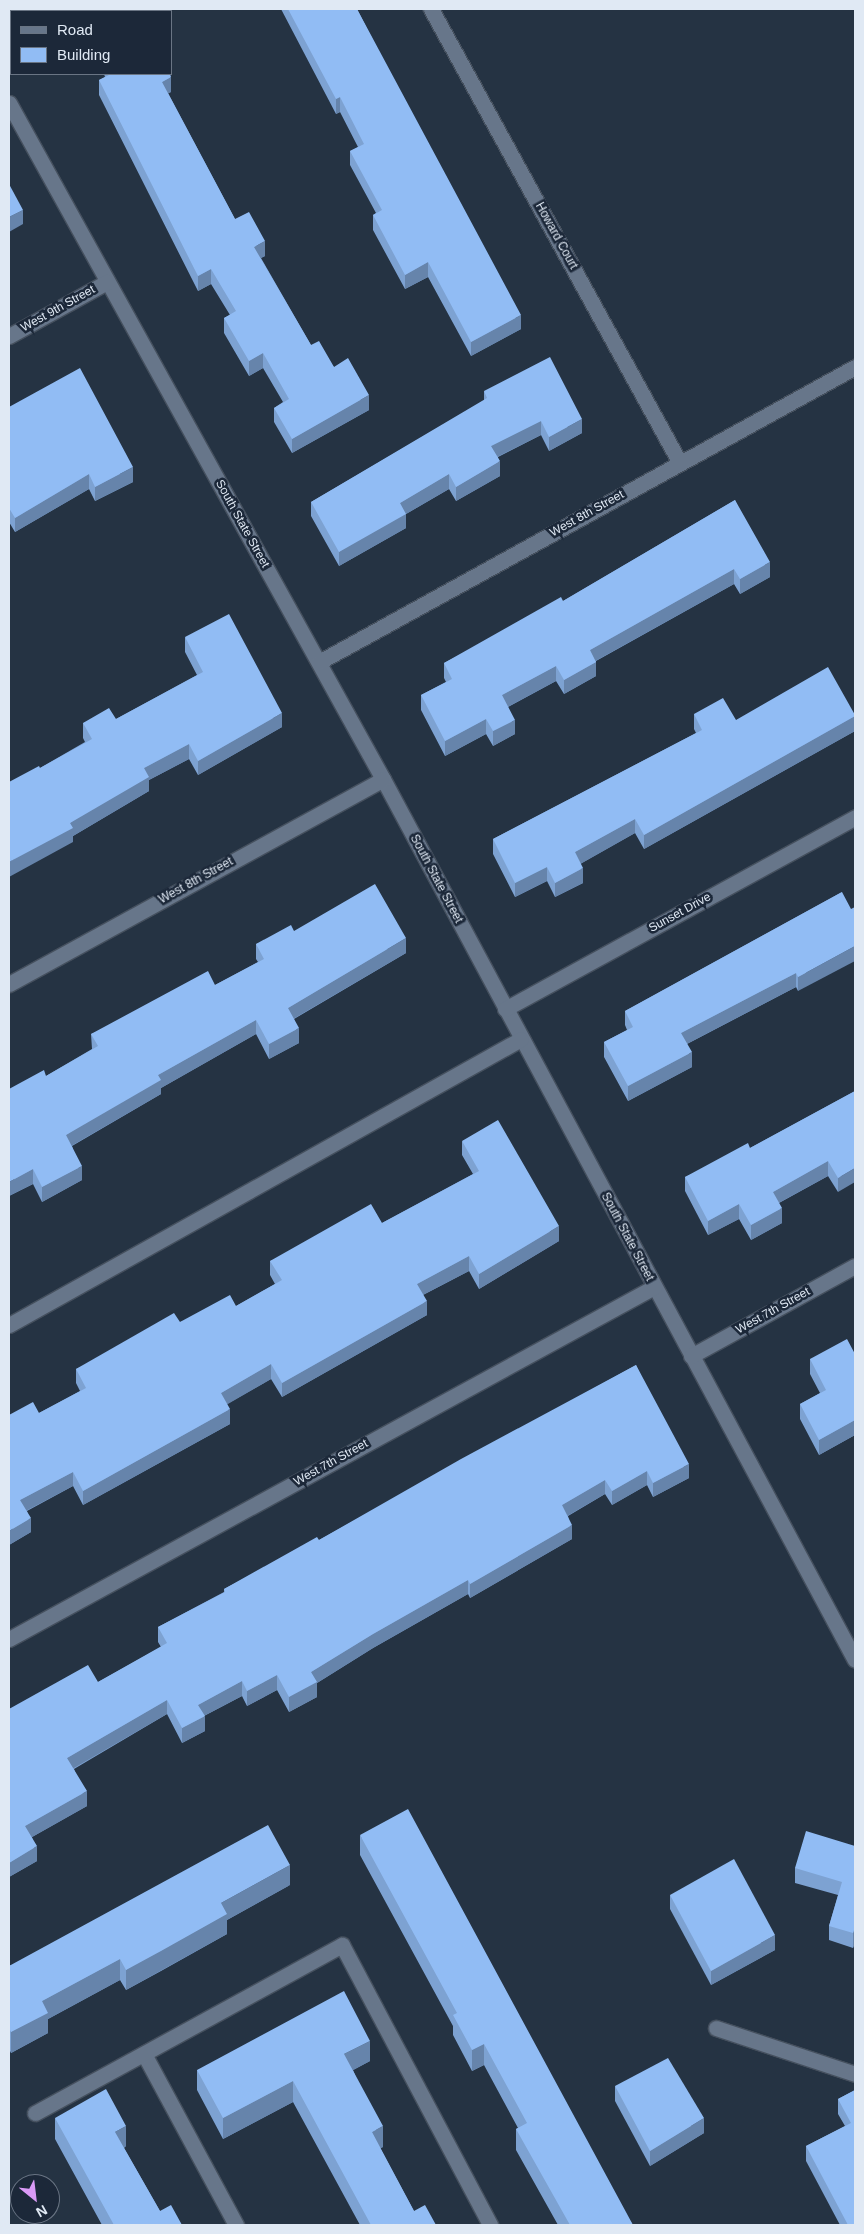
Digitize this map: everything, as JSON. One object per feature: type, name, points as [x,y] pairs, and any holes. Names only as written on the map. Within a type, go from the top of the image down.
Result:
[{"type":"street","name":"Howard Court","points":[[431,9],[680,463]]},
{"type":"street","name":"South State Street","points":[[9,103],[106,282],[383,778],[855,1660]]},
{"type":"street","name":"West 9th Street","points":[[9,336],[106,282]]},
{"type":"street","name":"West 8th Street","points":[[319,662],[855,367]]},
{"type":"street","name":"West 8th Street","points":[[9,984],[383,778]]},
{"type":"street","name":"Sunset Drive","points":[[505,1009],[855,817]]},
{"type":"street","points":[[9,1325],[521,1039]]},
{"type":"street","name":"West 7th Street","points":[[692,1356],[855,1266]]},
{"type":"street","name":"West 7th Street","points":[[9,1639],[654,1287]]},
{"type":"street","points":[[35,2113],[342,1945],[490,2225]]},
{"type":"street","points":[[716,2028],[855,2074]]},
{"type":"street","points":[[144,2054],[236,2225]]},
{"type":"building","points":[[54,9],[122,10],[54,10]]},
{"type":"building","points":[[288,9],[357,9],[521,315],[471,342],[428,262],[405,275],[373,215],[382,210],[350,151],[364,144],[340,97],[336,99]]},
{"type":"building","points":[[109,75],[170,75],[171,77],[162,82],[235,219],[249,212],[265,241],[254,247],[311,345],[319,341],[334,367],[348,358],[369,395],[292,439],[274,408],[289,399],[263,353],[249,361],[224,318],[236,311],[211,269],[198,276],[99,80]]},
{"type":"building","points":[[9,184],[23,210],[9,217]]},
{"type":"building","points":[[550,357],[582,419],[549,437],[541,421],[491,446],[500,461],[456,487],[449,474],[400,503],[406,514],[339,552],[311,502],[487,398],[484,391]]},
{"type":"building","points":[[80,368],[133,467],[95,487],[89,474],[15,518],[9,508],[9,407]]},
{"type":"building","points":[[735,500],[770,562],[740,579],[734,569],[590,650],[596,662],[564,680],[556,666],[502,695],[515,720],[493,731],[486,719],[445,741],[421,695],[452,679],[444,663],[561,597],[563,601]]},
{"type":"building","points":[[229,614],[282,713],[198,761],[189,744],[144,768],[149,777],[70,823],[73,828],[9,862],[9,782],[39,766],[40,768],[92,739],[83,723],[109,708],[116,719],[203,672],[185,637]]},
{"type":"building","points":[[828,667],[855,716],[644,835],[635,819],[575,852],[583,868],[555,883],[547,867],[515,883],[493,839],[702,730],[694,714],[723,698],[736,720]]},
{"type":"building","points":[[375,884],[406,938],[288,1008],[299,1028],[269,1044],[256,1020],[158,1075],[161,1080],[66,1135],[82,1166],[42,1187],[33,1169],[9,1182],[9,1089],[44,1070],[46,1076],[98,1046],[91,1034],[208,971],[215,985],[264,959],[256,944],[291,925],[294,931]]},
{"type":"building","points":[[842,892],[851,909],[855,907],[855,946],[798,977],[796,973],[681,1033],[692,1052],[628,1086],[604,1042],[633,1027],[625,1011]]},
{"type":"building","points":[[855,1091],[855,1168],[838,1178],[828,1161],[773,1192],[782,1208],[751,1225],[739,1204],[708,1221],[685,1177],[748,1143],[750,1148]]},
{"type":"building","points":[[498,1120],[559,1226],[479,1274],[469,1256],[417,1284],[427,1301],[282,1383],[271,1364],[221,1393],[230,1409],[83,1491],[73,1472],[20,1500],[31,1518],[9,1531],[9,1415],[33,1402],[39,1413],[86,1388],[76,1369],[174,1313],[180,1322],[230,1295],[236,1306],[282,1280],[270,1261],[371,1204],[382,1223],[479,1171],[462,1141]]},
{"type":"building","points":[[847,1339],[855,1354],[855,1420],[819,1440],[800,1404],[826,1390],[810,1359]]},
{"type":"building","points":[[636,1365],[689,1464],[653,1483],[647,1471],[612,1491],[605,1480],[562,1505],[572,1525],[470,1584],[468,1580],[373,1634],[311,1672],[317,1682],[289,1697],[277,1675],[247,1691],[242,1681],[198,1705],[205,1716],[182,1728],[167,1700],[67,1758],[87,1791],[25,1826],[37,1846],[9,1863],[9,1709],[88,1665],[98,1682],[167,1643],[158,1627],[225,1592],[224,1589],[317,1537],[319,1540],[461,1459]]},
{"type":"building","points":[[408,1809],[633,2225],[570,2225],[516,2129],[527,2123],[484,2044],[472,2050],[453,2015],[457,2013],[360,1835]]},
{"type":"building","points":[[268,1825],[290,1865],[221,1903],[227,1914],[161,1951],[126,1970],[120,1959],[42,2001],[48,2013],[11,2032],[9,2028],[9,1966]]},
{"type":"building","points":[[806,1831],[855,1846],[855,1927],[853,1933],[829,1926],[842,1882],[795,1868]]},
{"type":"building","points":[[734,1859],[775,1935],[711,1971],[670,1895]]},
{"type":"building","points":[[344,1991],[370,2041],[344,2054],[383,2126],[372,2132],[414,2211],[425,2205],[436,2225],[371,2225],[293,2081],[223,2118],[197,2070]]},
{"type":"building","points":[[668,2058],[704,2118],[650,2151],[615,2086]]},
{"type":"building","points":[[106,2089],[126,2126],[115,2132],[160,2211],[171,2205],[182,2225],[114,2225],[55,2118]]},
{"type":"building","points":[[855,2090],[855,2225],[848,2225],[806,2146],[851,2123],[838,2099]]}]
